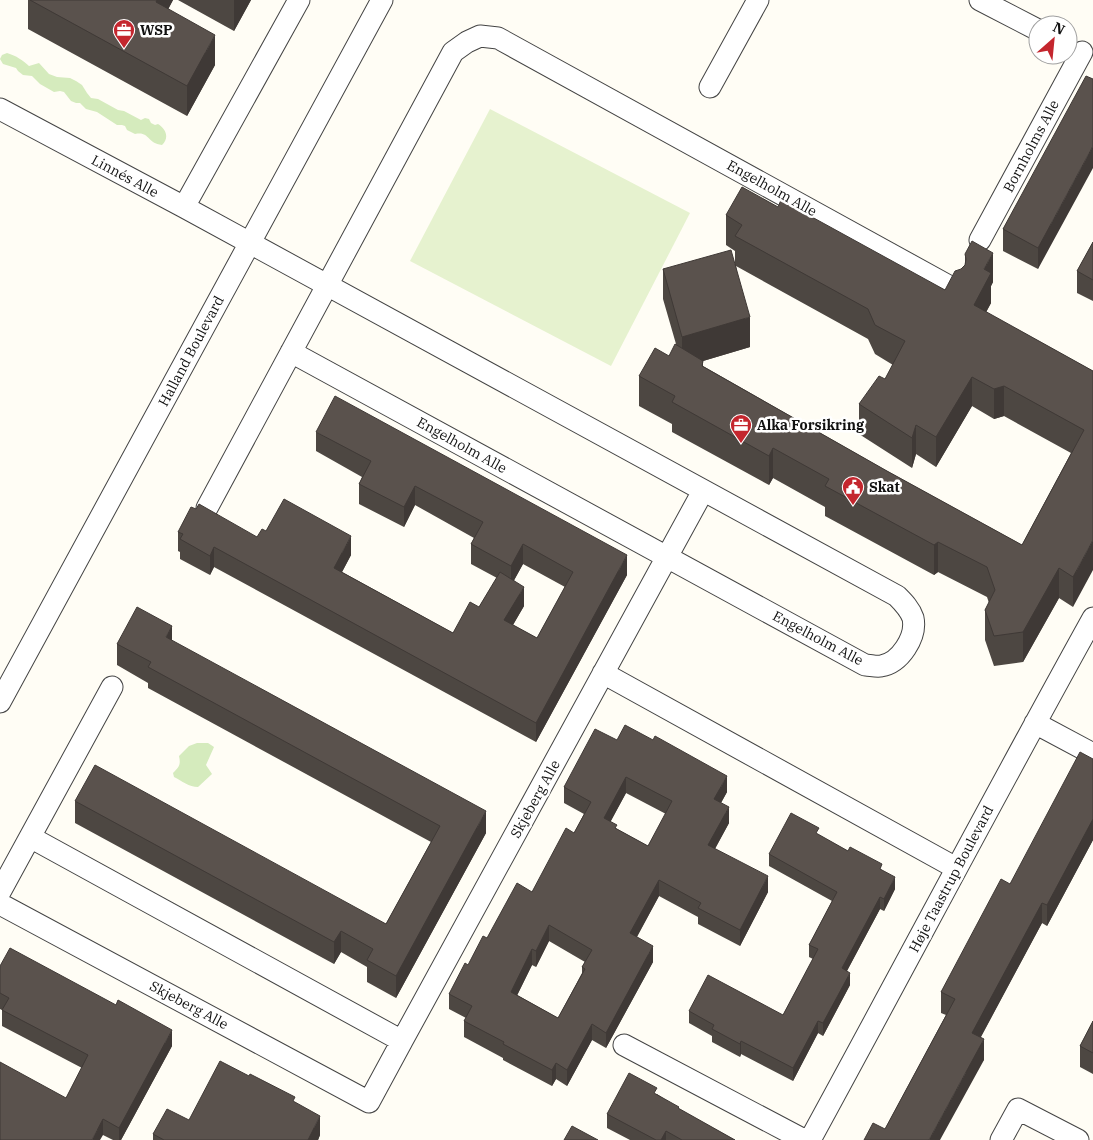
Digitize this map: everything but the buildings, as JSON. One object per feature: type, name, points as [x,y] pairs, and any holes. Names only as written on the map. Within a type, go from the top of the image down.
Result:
[{"type":"street","points":[[184,208],[298,0]]},
{"type":"street","name":"Halland Boulevard","points":[[0,702],[382,0]]},
{"type":"street","points":[[710,87],[758,0]]},
{"type":"street","points":[[980,0],[1028,25]]},
{"type":"street","name":"Engelholm Alle","points":[[207,508],[453,52],[480,36],[498,38],[954,289]]},
{"type":"street","name":"Bornholms Alle","points":[[980,240],[1081,52]]},
{"type":"street","name":"Linnés Alle","points":[[0,109],[249,243]]},
{"type":"street","name":"Engelholm Alle","points":[[249,243],[897,596],[908,607],[913,619],[913,632],[910,643],[894,661],[881,666],[865,665],[291,352]]},
{"type":"street","name":"Skjeberg Alle","points":[[0,904],[369,1102],[703,491]]},
{"type":"street","name":"Høje Taastrup Boulevard","points":[[810,1140],[1093,618]]},
{"type":"street","points":[[603,673],[956,868]]},
{"type":"street","points":[[0,892],[112,687]]},
{"type":"street","points":[[1035,723],[1093,754]]},
{"type":"street","points":[[30,837],[402,1041]]},
{"type":"street","points":[[624,1045],[804,1140]]},
{"type":"street","points":[[1001,1140],[1018,1109],[1078,1140]]},
{"type":"green space","points":[[7,53],[14,55],[29,66],[39,63],[49,74],[76,81],[82,85],[91,98],[98,99],[141,120],[149,119],[151,123],[158,124],[163,129],[166,134],[166,140],[162,145],[157,144],[143,134],[135,134],[127,130],[125,126],[117,125],[97,112],[86,109],[80,103],[71,101],[64,92],[54,92],[40,84],[32,76],[23,75],[16,68],[3,64],[0,59],[2,55]]},
{"type":"green space","points":[[490,109],[690,213],[611,366],[410,261]]},
{"type":"green space","points":[[197,743],[208,743],[214,747],[206,765],[212,774],[198,787],[174,777],[173,773],[179,766],[179,756],[189,746]]},
{"type":"place","name":"WSP","points":[[124,49]]},
{"type":"place","name":"Alka Forsikring","points":[[741,444]]},
{"type":"place","name":"Skat","points":[[853,506]]}]
